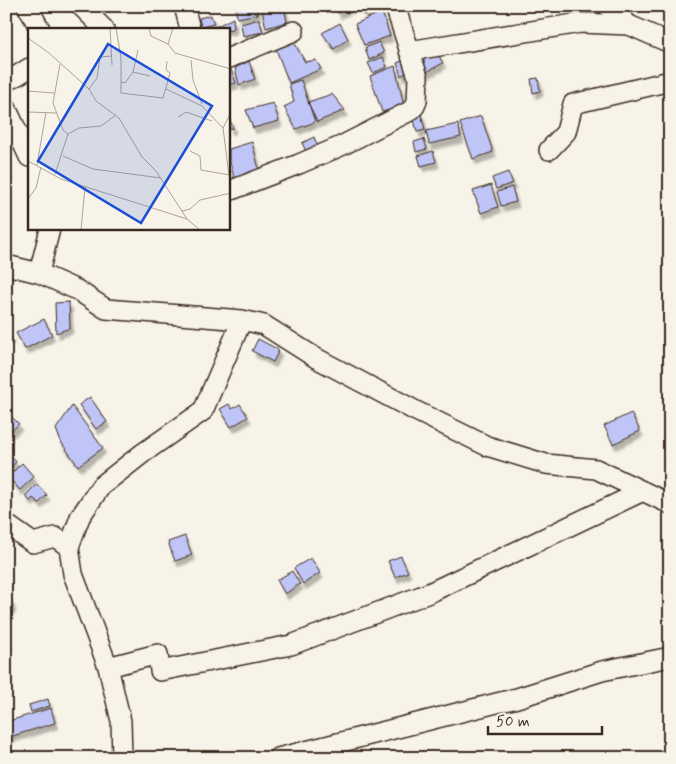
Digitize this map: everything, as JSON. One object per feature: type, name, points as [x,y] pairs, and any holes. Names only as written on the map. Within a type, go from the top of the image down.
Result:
[{"type":"street","points":[[27,6],[39,28]]},
{"type":"street","points":[[81,6],[103,28]]},
{"type":"street","points":[[184,6],[190,28]]},
{"type":"street","points":[[230,191],[341,146],[415,106],[418,77],[395,6]]},
{"type":"street","points":[[608,6],[629,25],[670,43]]},
{"type":"street","points":[[409,51],[580,23],[629,25]]},
{"type":"street","points":[[230,58],[294,31]]},
{"type":"street","points":[[6,81],[28,69]]},
{"type":"street","points":[[550,150],[566,132],[573,104],[670,81]]},
{"type":"street","points":[[6,107],[28,155]]},
{"type":"street","points":[[39,273],[50,230]]},
{"type":"street","points":[[6,265],[39,273],[78,290],[106,309],[242,320],[264,325],[316,358],[487,446],[546,464],[596,469],[670,504]]},
{"type":"street","points":[[62,543],[101,486],[143,452],[203,411],[242,320]]},
{"type":"street","points":[[108,667],[158,654],[160,672],[290,645],[429,593],[643,491]]},
{"type":"street","points":[[6,524],[33,543],[62,543]]},
{"type":"street","points":[[62,543],[108,667],[122,721],[122,758]]},
{"type":"street","points":[[278,758],[306,754],[517,698],[602,671],[670,657]]},
{"type":"building","points":[[235,6],[257,6],[258,14],[237,18]]},
{"type":"building","points":[[261,6],[284,6],[287,22],[266,28]]},
{"type":"building","points":[[335,6],[353,6],[338,13]]},
{"type":"building","points":[[360,6],[383,6],[384,8],[364,15]]},
{"type":"building","points":[[382,12],[390,36],[364,45],[355,24]]},
{"type":"building","points":[[211,15],[214,24],[201,27],[199,18]]},
{"type":"building","points":[[233,18],[234,28],[230,30],[230,28],[217,28],[217,26]]},
{"type":"building","points":[[259,19],[263,32],[243,36],[241,24]]},
{"type":"building","points":[[340,23],[348,39],[334,49],[322,33]]},
{"type":"building","points":[[294,42],[305,62],[316,60],[321,69],[289,83],[276,49]]},
{"type":"building","points":[[379,42],[384,53],[369,60],[365,48]]},
{"type":"building","points":[[435,49],[443,63],[423,74],[416,57]]},
{"type":"building","points":[[383,57],[387,67],[373,73],[368,63]]},
{"type":"building","points":[[249,61],[255,79],[239,85],[235,68]]},
{"type":"building","points":[[402,61],[406,73],[401,76],[397,63]]},
{"type":"building","points":[[395,66],[404,106],[382,112],[370,76]]},
{"type":"building","points":[[230,67],[236,83],[230,85]]},
{"type":"building","points":[[538,78],[540,91],[533,93],[531,79]]},
{"type":"building","points":[[301,80],[315,122],[296,129],[284,107],[294,102],[289,84]]},
{"type":"building","points":[[332,94],[345,110],[317,122],[308,102]]},
{"type":"building","points":[[273,103],[279,121],[253,128],[246,110]]},
{"type":"building","points":[[421,113],[425,130],[417,132],[413,115]]},
{"type":"building","points":[[481,116],[493,152],[473,159],[460,123]]},
{"type":"building","points":[[458,124],[461,137],[429,144],[426,131]]},
{"type":"building","points":[[314,137],[319,150],[308,155],[302,143]]},
{"type":"building","points":[[424,139],[427,149],[416,152],[414,142]]},
{"type":"building","points":[[252,142],[259,169],[234,178],[230,162],[230,149]]},
{"type":"building","points":[[433,151],[436,162],[421,166],[418,156]]},
{"type":"building","points":[[508,172],[513,183],[496,189],[492,178]]},
{"type":"building","points":[[491,185],[498,207],[481,213],[473,191]]},
{"type":"building","points":[[512,187],[516,202],[501,206],[497,192]]},
{"type":"building","points":[[69,302],[70,328],[56,333],[55,303]]},
{"type":"building","points":[[44,319],[52,335],[25,349],[16,333]]},
{"type":"building","points":[[6,327],[11,338],[6,340]]},
{"type":"building","points":[[258,339],[279,350],[273,362],[252,351]]},
{"type":"building","points":[[90,397],[107,422],[96,429],[79,405]]},
{"type":"building","points":[[229,404],[232,409],[240,404],[248,417],[231,427],[220,409]]},
{"type":"building","points":[[72,406],[103,448],[78,466],[61,442],[56,429]]},
{"type":"building","points":[[631,413],[640,431],[613,444],[604,426]]},
{"type":"building","points":[[11,416],[19,424],[8,434],[6,432],[6,421]]},
{"type":"building","points":[[11,456],[16,462],[6,472],[6,460]]},
{"type":"building","points":[[22,463],[34,477],[20,490],[8,477]]},
{"type":"building","points":[[37,484],[47,495],[39,503],[33,498],[30,501],[25,496]]},
{"type":"building","points":[[185,536],[192,555],[175,561],[168,542]]},
{"type":"building","points":[[401,556],[408,572],[395,577],[388,561]]},
{"type":"building","points":[[311,558],[320,573],[303,584],[294,568]]},
{"type":"building","points":[[670,558],[670,578],[664,560]]},
{"type":"building","points":[[292,571],[300,584],[285,594],[277,580]]},
{"type":"building","points":[[6,587],[13,607],[6,610]]},
{"type":"building","points":[[48,699],[50,706],[31,712],[29,705]]},
{"type":"building","points":[[51,708],[55,723],[6,738],[6,722]]}]
